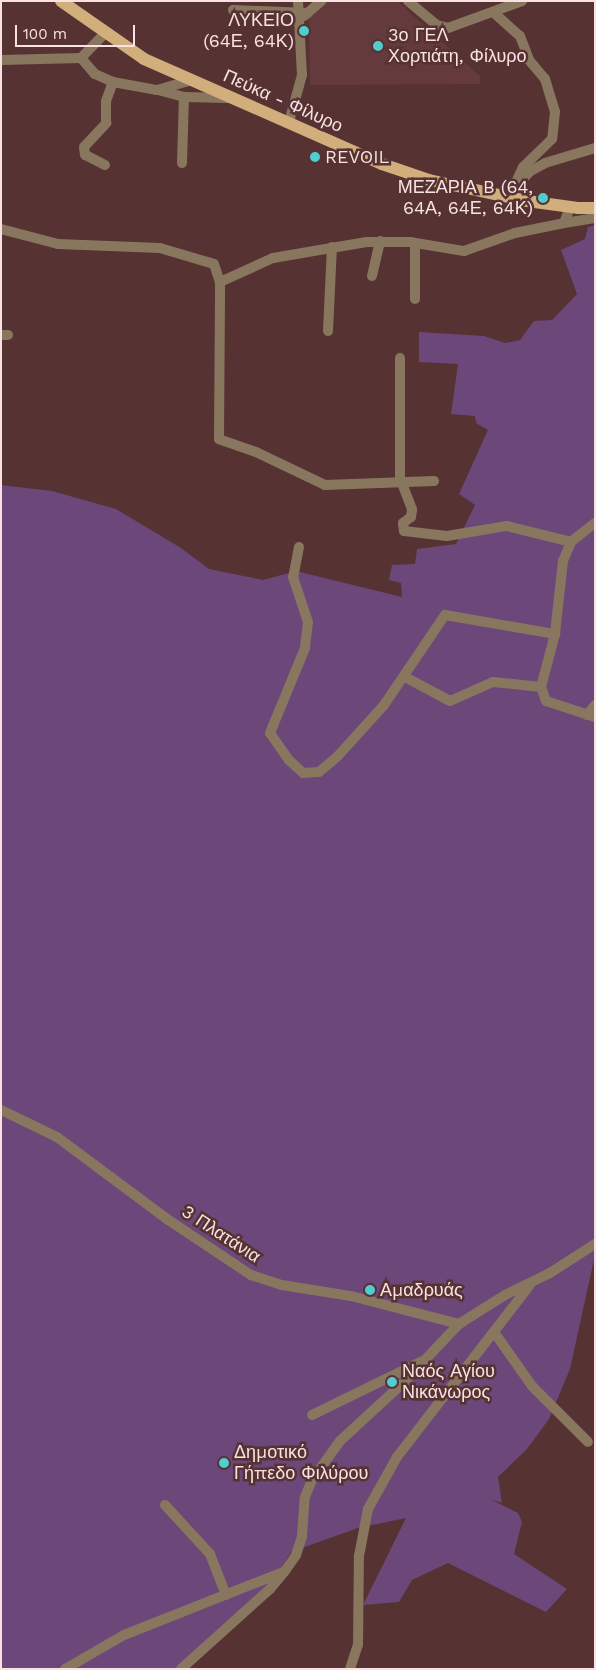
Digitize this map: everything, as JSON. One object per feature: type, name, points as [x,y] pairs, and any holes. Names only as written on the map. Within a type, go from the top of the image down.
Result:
[{"type":"main road","name":"Πεύκα - Φίλυρο","points":[[69,3],[104,34],[144,59],[407,173],[509,197],[570,208],[595,208]]},
{"type":"street","points":[[289,122],[302,75],[302,16],[298,1]]},
{"type":"street","points":[[234,10],[302,16],[321,1]]},
{"type":"street","points":[[408,1],[438,25],[448,28],[522,1]]},
{"type":"street","points":[[493,12],[520,36],[530,60],[545,79],[555,112],[552,140],[522,167],[509,197]]},
{"type":"street","points":[[1,60],[81,58],[104,34]]},
{"type":"street","points":[[81,58],[95,74],[113,82],[184,97],[235,98]]},
{"type":"street","points":[[157,90],[192,80]]},
{"type":"street","points":[[105,165],[85,155],[84,147],[106,122],[106,101],[113,82]]},
{"type":"street","points":[[182,163],[184,97]]},
{"type":"street","points":[[509,197],[536,168],[595,148]]},
{"type":"street","points":[[564,223],[570,208]]},
{"type":"street","points":[[220,282],[273,258],[332,247],[380,241],[415,243],[464,251],[515,233],[595,218]]},
{"type":"street","points":[[1,229],[58,244],[160,248],[214,264],[220,282],[217,437],[256,452],[326,485],[434,480]]},
{"type":"street","points":[[372,276],[380,241]]},
{"type":"street","points":[[415,243],[415,299]]},
{"type":"street","points":[[328,331],[332,247]]},
{"type":"street","points":[[400,358],[401,481],[412,510],[411,516],[403,523],[406,532],[447,536],[507,526],[571,542]]},
{"type":"street","points":[[595,523],[571,542],[563,561],[555,634],[541,687],[546,701],[591,716],[595,705]]},
{"type":"street","points":[[299,547],[293,577],[308,622],[305,648],[270,733],[289,760],[303,772],[319,772],[336,757],[405,677],[445,615],[555,634]]},
{"type":"street","points":[[405,677],[450,701],[457,701],[485,683],[541,687]]},
{"type":"street","name":"3 Πλατάνια","points":[[1,1110],[58,1137],[167,1219],[251,1275],[282,1285],[351,1296],[459,1324]]},
{"type":"street","points":[[181,1669],[270,1589],[285,1571],[296,1555],[302,1536],[304,1504],[312,1480],[340,1440],[459,1324],[505,1295],[531,1284],[595,1244]]},
{"type":"street","points":[[350,1669],[358,1645],[359,1556],[368,1509],[397,1457],[531,1284]]},
{"type":"street","points":[[494,1332],[532,1386],[588,1442]]},
{"type":"street","points":[[312,1415],[423,1361]]},
{"type":"street","points":[[165,1505],[210,1554],[226,1595]]},
{"type":"street","points":[[65,1669],[124,1635],[285,1571]]},
{"type":"shaded area","name":"3ο ΓΕΛ Χορτιάτη, Φίλυρο","points":[[327,1],[397,1],[480,76],[480,84],[310,85],[309,16]]},
{"type":"shaded area","points":[[595,225],[595,1255],[570,1369],[549,1419],[527,1449],[498,1477],[502,1503],[490,1499],[518,1513],[522,1522],[514,1554],[567,1589],[546,1612],[448,1563],[412,1580],[399,1602],[363,1605],[406,1518],[358,1528],[291,1552],[274,1580],[179,1669],[1,1669],[1,485],[52,491],[116,509],[181,548],[209,569],[263,580],[296,571],[402,597],[401,583],[389,580],[392,565],[415,564],[417,549],[456,544],[475,505],[459,494],[488,430],[476,423],[475,416],[451,414],[458,364],[419,362],[419,332],[484,336],[505,343],[520,340],[534,321],[552,320],[577,294],[561,250],[585,239],[588,227]]},
{"type":"place","name":"ΛΥΚΕΙΟ (64Ε, 64Κ)","points":[[304,31]]},
{"type":"place","name":"3ο ΓΕΛ Χορτιάτη, Φίλυρο","points":[[378,46]]},
{"type":"place","name":"REVOIL","points":[[315,157]]},
{"type":"place","name":"ΜΕΖΑΡΙΑ B (64, 64Α, 64Ε, 64Κ)","points":[[543,198]]},
{"type":"place","name":"Αμαδρυάς","points":[[370,1290]]},
{"type":"place","name":"Ναός Αγίου Νικάνωρος","points":[[392,1382]]},
{"type":"place","name":"Δημοτικό Γήπεδο Φιλύρου","points":[[224,1463]]}]
